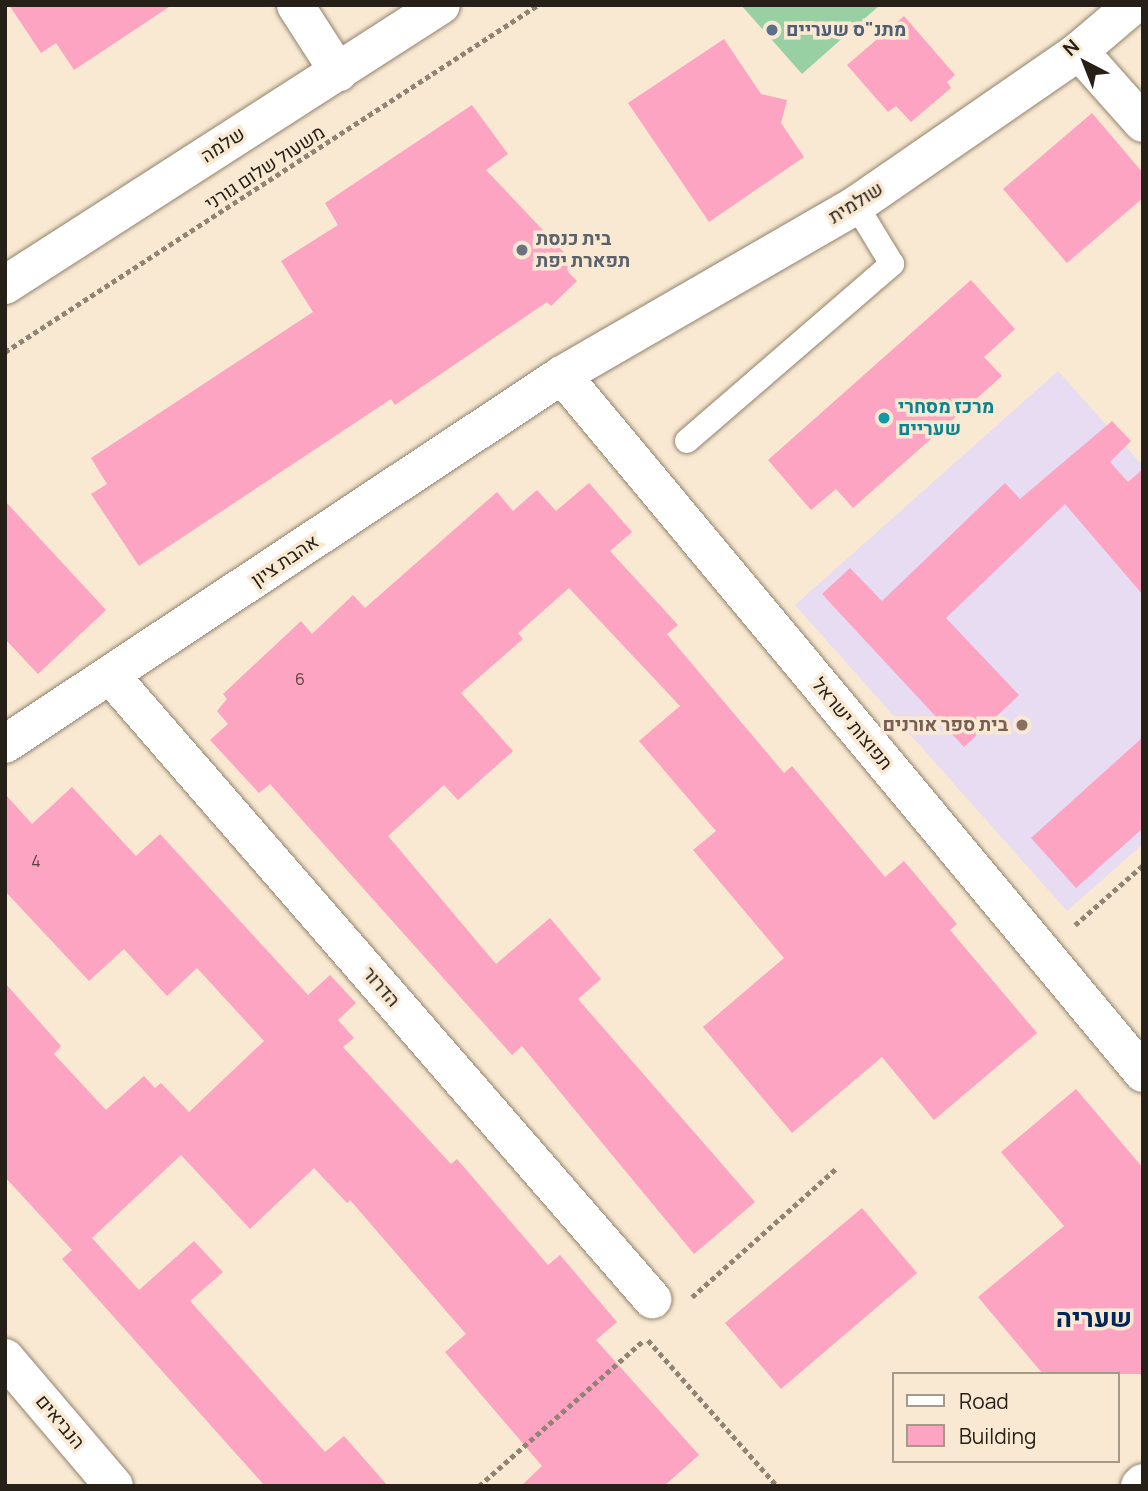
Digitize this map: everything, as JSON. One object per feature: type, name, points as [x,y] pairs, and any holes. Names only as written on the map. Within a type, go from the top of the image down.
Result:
[{"type":"street","points":[[295,5],[338,72]]},
{"type":"street","name":"שלמה","points":[[5,285],[441,5]]},
{"type":"street","name":"שולמית","points":[[562,375],[856,205],[1079,51],[1133,5]]},
{"type":"street","points":[[1079,51],[1143,124]]},
{"type":"street","name":"אהבת ציון","points":[[5,744],[562,375]]},
{"type":"street","name":"תפוצות ישראל","points":[[562,375],[1143,1073]]},
{"type":"street","name":"הדרור","points":[[110,675],[652,1299]]},
{"type":"street","name":"הנביאים","points":[[5,1358],[114,1486]]},
{"type":"lane","points":[[687,441],[892,264],[856,205]]},
{"type":"path","name":"משעול שלום גורני","points":[[5,352],[538,5]]},
{"type":"path","points":[[1043,954],[1143,865]]},
{"type":"path","points":[[652,1299],[646,1338],[777,1486]]},
{"type":"shaded area","name":"בית ספר אורנים","points":[[1058,371],[1143,466],[1143,844],[1067,911],[795,605]]},
{"type":"green space","points":[[741,5],[880,5],[802,74]]},
{"type":"building","points":[[9,5],[172,5],[74,70],[56,43],[41,53]]},
{"type":"building","points":[[904,16],[955,75],[947,82],[951,88],[911,122],[896,106],[888,112],[847,65]]},
{"type":"building","points":[[724,39],[761,94],[787,100],[781,123],[804,157],[709,222],[628,103]]},
{"type":"building","points":[[472,105],[508,154],[486,170],[576,265],[568,272],[577,281],[551,306],[547,302],[395,405],[391,399],[139,566],[91,494],[107,484],[91,458],[313,312],[281,261],[338,225],[325,203]]},
{"type":"building","points":[[1092,113],[1143,173],[1143,198],[1067,263],[1003,189]]},
{"type":"building","name":"מרכז מסחרי שעריים","points":[[971,280],[1015,329],[984,357],[1002,376],[853,508],[836,489],[811,510],[768,460]]},
{"type":"building","points":[[1112,421],[1131,441],[1110,462],[1128,482],[1143,469],[1143,595],[1065,504],[946,618],[1019,695],[964,747],[822,594],[850,568],[882,601],[1005,483],[1020,499]]},
{"type":"building","points":[[589,483],[632,532],[610,551],[678,625],[667,634],[671,639],[784,773],[792,766],[885,877],[904,861],[957,924],[950,930],[1037,1033],[934,1120],[882,1057],[792,1133],[703,1027],[784,958],[693,850],[716,831],[639,741],[680,706],[569,588],[518,633],[523,639],[461,693],[513,751],[458,800],[444,785],[388,836],[496,964],[550,918],[601,979],[578,999],[755,1202],[694,1254],[522,1046],[512,1055],[270,784],[259,793],[210,740],[228,724],[217,711],[227,699],[223,694],[301,621],[312,634],[353,595],[365,608],[497,492],[513,511],[537,490],[556,511]]},
{"type":"building","points":[[5,501],[106,610],[38,674],[5,639]]},
{"type":"building","points":[[1143,737],[1143,828],[1076,888],[1031,838]]},
{"type":"building","points":[[72,787],[136,856],[160,834],[308,995],[330,975],[356,1003],[338,1020],[354,1038],[343,1047],[451,1164],[457,1159],[548,1265],[560,1255],[617,1322],[596,1340],[699,1455],[664,1486],[521,1486],[542,1466],[445,1352],[466,1334],[350,1200],[347,1203],[314,1168],[250,1229],[181,1155],[92,1238],[139,1290],[194,1241],[223,1272],[190,1301],[325,1452],[344,1436],[388,1486],[265,1486],[62,1259],[72,1250],[5,1177],[5,983],[61,1046],[54,1054],[106,1110],[144,1076],[155,1088],[161,1083],[189,1112],[264,1041],[197,968],[167,996],[124,949],[89,981],[5,891],[5,794],[32,824]]},
{"type":"building","points":[[1076,1089],[1143,1168],[1143,1374],[1041,1372],[978,1297],[1064,1226],[1001,1152]]},
{"type":"building","points":[[862,1208],[917,1273],[781,1389],[725,1323]]},
{"type":"place","name":"מתנ\"ס שעריים","points":[[772,30]]},
{"type":"place","name":"בית כנסת תפארת יפת","points":[[522,250]]},
{"type":"place","name":"מרכז מסחרי שעריים","points":[[884,418]]},
{"type":"place","name":"בית ספר אורנים","points":[[1022,725]]},
{"type":"district","name":"שעריה","points":[[1094,1318]]}]
